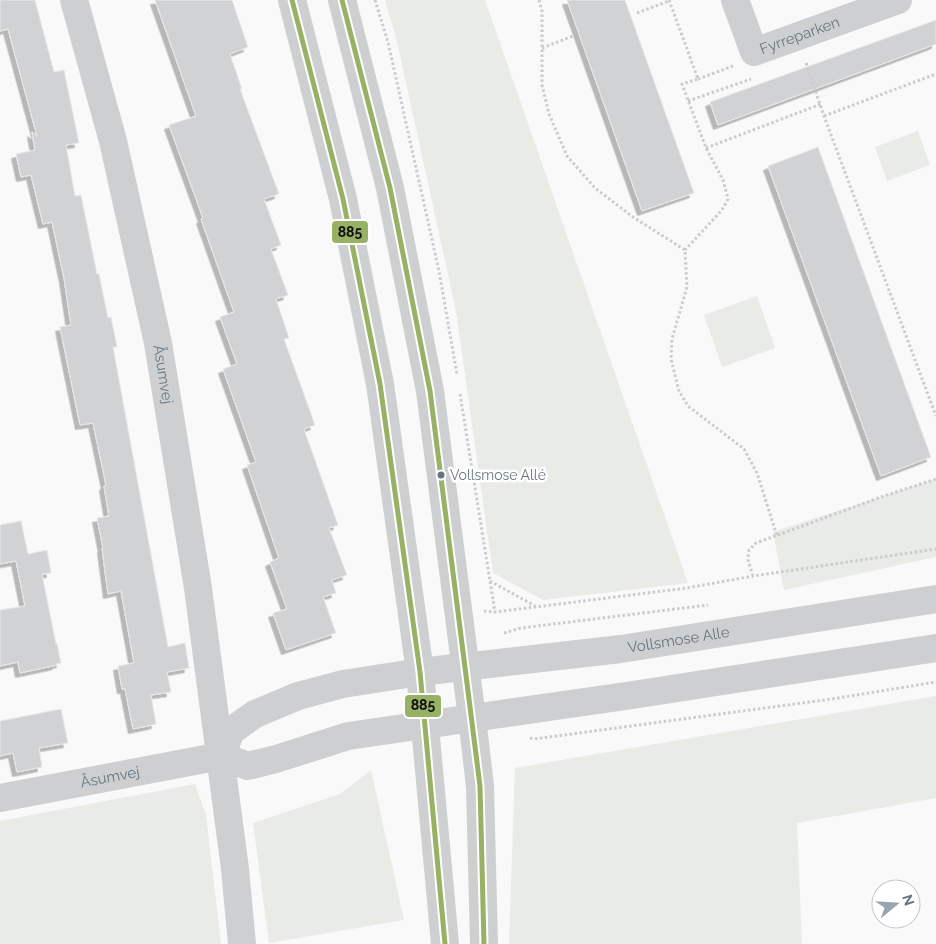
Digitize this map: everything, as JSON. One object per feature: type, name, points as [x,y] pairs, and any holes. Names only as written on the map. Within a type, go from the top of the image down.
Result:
[{"type":"street","name":"Åsumvej","points":[[74,0],[113,141],[158,343],[198,588],[235,869],[242,944]]},
{"type":"street","points":[[292,0],[343,199],[380,384],[420,672],[445,944]]},
{"type":"street","points":[[342,0],[390,188],[430,391],[480,786],[484,944]]},
{"type":"street","name":"Fyrreparken","points":[[734,0],[754,52],[898,0]]},
{"type":"street","name":"Vollsmose Alle","points":[[420,672],[621,649],[936,600]]},
{"type":"street","points":[[420,672],[343,684],[298,696],[255,714],[232,731],[221,756],[248,766],[348,736],[626,696],[936,648]]},
{"type":"street","name":"Åsumvej","points":[[0,798],[221,756]]},
{"type":"path","points":[[538,0],[542,11],[542,85],[549,114],[567,156],[595,188],[634,217],[686,250]]},
{"type":"path","points":[[637,13],[669,0],[698,79]]},
{"type":"path","points":[[542,48],[573,36]]},
{"type":"path","points":[[804,59],[936,416]]},
{"type":"path","points":[[728,68],[682,84],[706,148],[723,180],[728,198],[722,210],[686,250],[687,287],[672,339],[671,359],[679,391],[688,406],[744,449],[757,473],[776,536]]},
{"type":"path","points":[[688,101],[751,79],[748,71]]},
{"type":"path","points":[[824,116],[936,74]]},
{"type":"path","points":[[706,148],[821,104]]},
{"type":"path","points":[[753,576],[748,560],[749,550],[756,543],[936,479]]},
{"type":"path","points":[[458,608],[495,612],[536,607],[687,588],[753,576],[936,549]]},
{"type":"path","points":[[490,580],[536,607]]},
{"type":"path","points":[[525,736],[534,739],[544,738],[832,699],[936,682]]},
{"type":"shaded area","points":[[385,0],[485,0],[688,583],[543,600],[493,573],[456,311],[396,37]]},
{"type":"shaded area","points":[[918,131],[930,165],[887,181],[875,147]]},
{"type":"shaded area","points":[[757,296],[775,348],[722,367],[704,315]]},
{"type":"shaded area","points":[[936,479],[936,557],[784,590],[773,532]]},
{"type":"shaded area","points":[[936,696],[936,798],[797,823],[802,944],[509,944],[515,768]]},
{"type":"shaded area","points":[[371,770],[404,920],[269,943],[253,823],[340,794]]},
{"type":"shaded area","points":[[195,784],[206,815],[221,944],[0,944],[0,821]]},
{"type":"building","points":[[0,0],[35,0],[54,72],[64,70],[79,143],[66,145],[75,196],[81,195],[97,274],[99,274],[108,318],[111,317],[117,347],[113,347],[168,647],[185,643],[189,668],[167,672],[171,692],[151,695],[156,724],[133,729],[118,666],[134,663],[121,591],[108,594],[103,548],[97,518],[109,516],[104,486],[106,485],[93,423],[80,425],[60,327],[71,325],[64,278],[52,222],[43,224],[31,175],[21,177],[16,154],[35,150],[32,132],[37,136],[8,29],[0,31]]},
{"type":"building","points":[[155,0],[232,0],[248,47],[230,54],[242,89],[240,89],[279,194],[264,199],[281,245],[271,249],[288,295],[276,299],[289,338],[284,339],[315,425],[304,429],[338,525],[329,528],[347,575],[332,580],[336,593],[323,597],[336,633],[286,650],[273,613],[287,609],[270,562],[279,558],[247,465],[256,462],[223,369],[237,364],[220,317],[234,312],[201,219],[203,218],[169,125],[196,116]]},
{"type":"building","points":[[567,0],[625,0],[694,193],[642,211]]},
{"type":"building","points":[[936,20],[936,44],[718,125],[710,102]]},
{"type":"building","points":[[818,147],[931,457],[881,476],[768,166]]},
{"type":"building","points":[[21,521],[28,554],[47,550],[51,573],[42,574],[61,663],[20,673],[18,662],[0,666],[0,610],[25,606],[16,561],[0,564],[0,525]]},
{"type":"building","points":[[61,709],[68,743],[39,748],[42,767],[17,772],[13,753],[0,756],[0,721]]},
{"type":"transit line","name":"885","points":[[292,0],[343,199],[380,384],[420,672],[445,944]]},
{"type":"transit line","name":"885","points":[[342,0],[390,188],[430,391],[480,786],[484,944]]},
{"type":"place","name":"Vollsmose Allé","points":[[441,475]]}]
